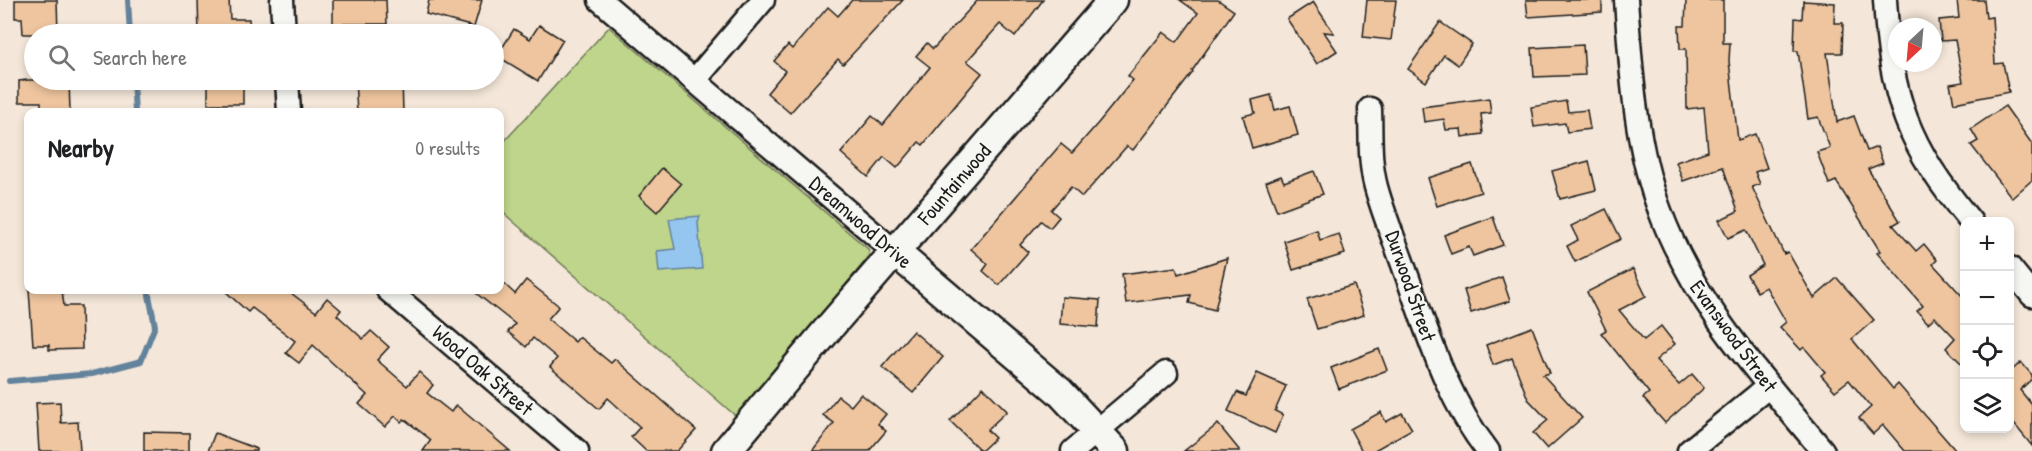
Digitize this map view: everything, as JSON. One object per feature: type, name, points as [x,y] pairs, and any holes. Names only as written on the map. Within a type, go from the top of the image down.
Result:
[{"type":"street","points":[[282,0],[283,24]]},
{"type":"street","name":"Dreamwood Drive","points":[[600,0],[1060,392],[1107,441]]},
{"type":"street","points":[[695,80],[763,0]]},
{"type":"street","name":"Fountainwood","points":[[726,451],[1113,0]]},
{"type":"street","name":"Evanswood Street","points":[[1626,0],[1636,106],[1659,210],[1707,306],[1822,451]]},
{"type":"street","points":[[1884,0],[1891,69],[1899,105],[1920,151],[1939,183],[1967,217]]},
{"type":"street","points":[[288,90],[289,108]]},
{"type":"street","name":"Durwood Street","points":[[1370,109],[1370,151],[1376,186],[1431,344],[1448,385],[1476,435],[1488,451]]},
{"type":"street","points":[[2012,271],[2032,295]]},
{"type":"street","name":"Wood Oak Street","points":[[393,294],[577,451]]},
{"type":"street","points":[[1073,451],[1107,441],[1166,373]]},
{"type":"street","points":[[1689,451],[1769,386]]},
{"type":"green space","points":[[609,27],[868,249],[870,255],[738,418],[504,213],[504,142]]},
{"type":"water","points":[[700,216],[698,223],[702,269],[659,272],[657,251],[675,249],[669,219]]},
{"type":"building","points":[[15,0],[57,0],[58,24],[24,24],[23,34],[22,18],[15,18]]},
{"type":"building","points":[[198,0],[229,0],[230,19],[249,19],[249,24],[199,24]]},
{"type":"building","points":[[333,0],[386,0],[387,24],[333,24]]},
{"type":"building","points":[[429,0],[482,0],[475,24],[463,24],[426,14]]},
{"type":"building","points":[[852,0],[903,0],[843,64],[838,59],[790,113],[767,93],[785,71],[774,61],[788,45],[792,49],[828,7],[838,16]]},
{"type":"building","points":[[978,0],[1043,0],[1015,37],[1000,24],[967,61],[982,73],[923,145],[919,142],[897,168],[884,157],[868,177],[841,153],[872,116],[883,125],[930,67],[916,56],[927,43],[933,49]]},
{"type":"building","points":[[1180,0],[1218,0],[1234,11],[1193,72],[1133,150],[1127,146],[1082,197],[1071,187],[1051,210],[1059,217],[1050,228],[1041,221],[1020,245],[1028,252],[999,285],[983,271],[988,264],[971,249],[1061,144],[1072,153],[1133,80],[1128,76],[1163,32],[1177,42],[1198,13]]},
{"type":"building","points":[[1367,0],[1396,0],[1391,40],[1363,37]]},
{"type":"building","points":[[1526,0],[1602,0],[1602,12],[1528,17]]},
{"type":"building","points":[[1686,0],[1723,0],[1723,43],[1730,43],[1729,61],[1738,140],[1755,134],[1767,168],[1755,172],[1760,184],[1752,187],[1784,254],[1788,252],[1814,298],[1837,278],[1874,320],[1852,339],[1893,389],[1898,384],[1956,451],[1905,451],[1883,425],[1873,434],[1859,418],[1871,407],[1849,380],[1835,391],[1821,375],[1825,372],[1804,347],[1801,350],[1780,327],[1786,322],[1766,287],[1757,292],[1747,275],[1763,265],[1746,230],[1728,238],[1719,220],[1738,211],[1723,167],[1683,181],[1676,162],[1708,151],[1704,107],[1687,109],[1686,49],[1680,49],[1679,26],[1685,26]]},
{"type":"building","points":[[1957,0],[1984,0],[1986,18],[1992,17],[1995,64],[2003,63],[2009,92],[1954,103],[1950,84],[1963,82],[1955,40],[1942,41],[1942,20],[1959,18]]},
{"type":"building","points":[[1803,1],[1835,3],[1834,23],[1843,23],[1842,53],[1827,53],[1837,122],[1854,116],[1867,151],[1877,147],[1883,163],[1868,169],[1900,221],[1893,225],[1916,251],[1924,244],[1937,260],[1933,264],[1960,294],[1960,362],[1946,348],[1955,338],[1935,317],[1928,323],[1917,311],[1923,306],[1877,253],[1880,251],[1836,181],[1829,184],[1817,152],[1830,148],[1818,117],[1808,119],[1798,51],[1794,51],[1795,18],[1802,19]]},
{"type":"building","points":[[1313,2],[1334,33],[1324,32],[1337,51],[1317,64],[1287,19]]},
{"type":"building","points":[[1440,22],[1472,44],[1458,65],[1444,55],[1426,82],[1408,69]]},
{"type":"building","points":[[539,25],[563,40],[538,81],[504,60],[504,45],[514,29],[530,39]]},
{"type":"building","points":[[1583,45],[1585,75],[1534,77],[1532,48]]},
{"type":"building","points":[[24,80],[24,90],[69,90],[70,108],[41,108],[41,102],[19,102],[19,81]]},
{"type":"building","points":[[208,90],[243,90],[243,104],[208,104]]},
{"type":"building","points":[[356,90],[402,90],[403,108],[357,108]]},
{"type":"building","points":[[1271,95],[1275,110],[1290,106],[1298,135],[1252,148],[1243,116],[1255,113],[1252,100]]},
{"type":"building","points":[[1489,98],[1491,113],[1481,114],[1483,134],[1462,137],[1461,129],[1446,130],[1444,119],[1424,122],[1422,107]]},
{"type":"building","points":[[1566,101],[1568,112],[1587,110],[1590,129],[1567,132],[1565,123],[1534,127],[1531,107]]},
{"type":"building","points":[[2005,106],[2032,144],[2032,180],[2012,198],[1971,145],[1978,141],[1971,129]]},
{"type":"building","points":[[1589,161],[1596,190],[1560,199],[1552,171]]},
{"type":"building","points":[[1472,164],[1481,192],[1437,206],[1428,178]]},
{"type":"building","points":[[662,168],[681,184],[657,212],[639,196]]},
{"type":"building","points":[[1314,171],[1323,194],[1277,211],[1266,182],[1281,176],[1284,182]]},
{"type":"building","points":[[1606,209],[1621,239],[1575,262],[1567,246],[1578,240],[1571,226]]},
{"type":"building","points":[[1493,217],[1503,245],[1473,256],[1469,247],[1451,254],[1444,235]]},
{"type":"building","points":[[1317,230],[1320,240],[1339,234],[1345,254],[1293,270],[1284,241]]},
{"type":"building","points":[[1227,258],[1215,310],[1189,303],[1191,295],[1126,303],[1122,274],[1176,267],[1178,274]]},
{"type":"building","points":[[1633,269],[1646,296],[1619,310],[1644,340],[1661,326],[1675,344],[1656,360],[1679,385],[1692,374],[1704,388],[1665,423],[1643,398],[1649,393],[1601,333],[1606,330],[1587,292]]},
{"type":"building","points":[[1502,277],[1510,301],[1471,313],[1464,290]]},
{"type":"building","points":[[526,280],[559,306],[548,319],[575,342],[579,337],[611,363],[615,359],[696,430],[677,451],[646,451],[631,437],[640,427],[608,398],[599,409],[550,367],[557,358],[533,338],[526,347],[508,332],[515,324],[477,294],[504,294],[504,284],[515,294]]},
{"type":"building","points":[[1354,285],[1364,315],[1317,329],[1307,299]]},
{"type":"building","points":[[29,294],[62,294],[64,306],[81,306],[82,349],[49,350],[49,345],[33,345]]},
{"type":"building","points":[[228,294],[292,294],[316,312],[327,298],[341,310],[337,315],[363,339],[371,331],[389,347],[377,360],[407,386],[419,372],[433,385],[427,393],[451,412],[456,405],[510,451],[423,451],[431,440],[404,419],[401,422],[395,416],[385,427],[359,404],[367,395],[313,345],[299,363],[286,353],[295,341],[252,308],[248,312]]},
{"type":"building","points":[[1062,297],[1100,300],[1098,327],[1060,324]]},
{"type":"building","points":[[1532,327],[1550,373],[1543,375],[1582,418],[1547,449],[1533,433],[1548,420],[1528,399],[1512,358],[1493,365],[1486,345]]},
{"type":"building","points":[[913,331],[943,357],[913,393],[882,367]]},
{"type":"building","points":[[1379,349],[1387,370],[1339,389],[1331,368]]},
{"type":"building","points":[[2021,362],[2032,375],[2032,379],[2020,390],[2032,405],[2032,446],[2014,424],[2014,368]]},
{"type":"building","points":[[1257,373],[1286,386],[1275,411],[1283,415],[1275,433],[1228,411],[1237,392],[1246,396]]},
{"type":"building","points":[[983,387],[1007,411],[987,430],[995,438],[981,451],[950,421]]},
{"type":"building","points":[[861,394],[886,414],[878,424],[886,431],[869,451],[812,451],[834,423],[823,415],[838,396],[851,406]]},
{"type":"building","points":[[60,402],[61,423],[78,422],[80,451],[39,451],[36,403]]},
{"type":"building","points":[[1381,412],[1386,422],[1402,413],[1412,429],[1373,451],[1362,451],[1350,429]]},
{"type":"building","points":[[1218,424],[1240,451],[1184,451]]},
{"type":"building","points":[[144,432],[189,433],[189,451],[144,451]]},
{"type":"building","points":[[215,433],[257,449],[257,451],[208,451]]},
{"type":"waterway","points":[[128,0],[129,24]]},
{"type":"waterway","points":[[134,90],[135,108]]},
{"type":"waterway","points":[[9,381],[92,374],[141,361],[155,326],[149,294]]}]
